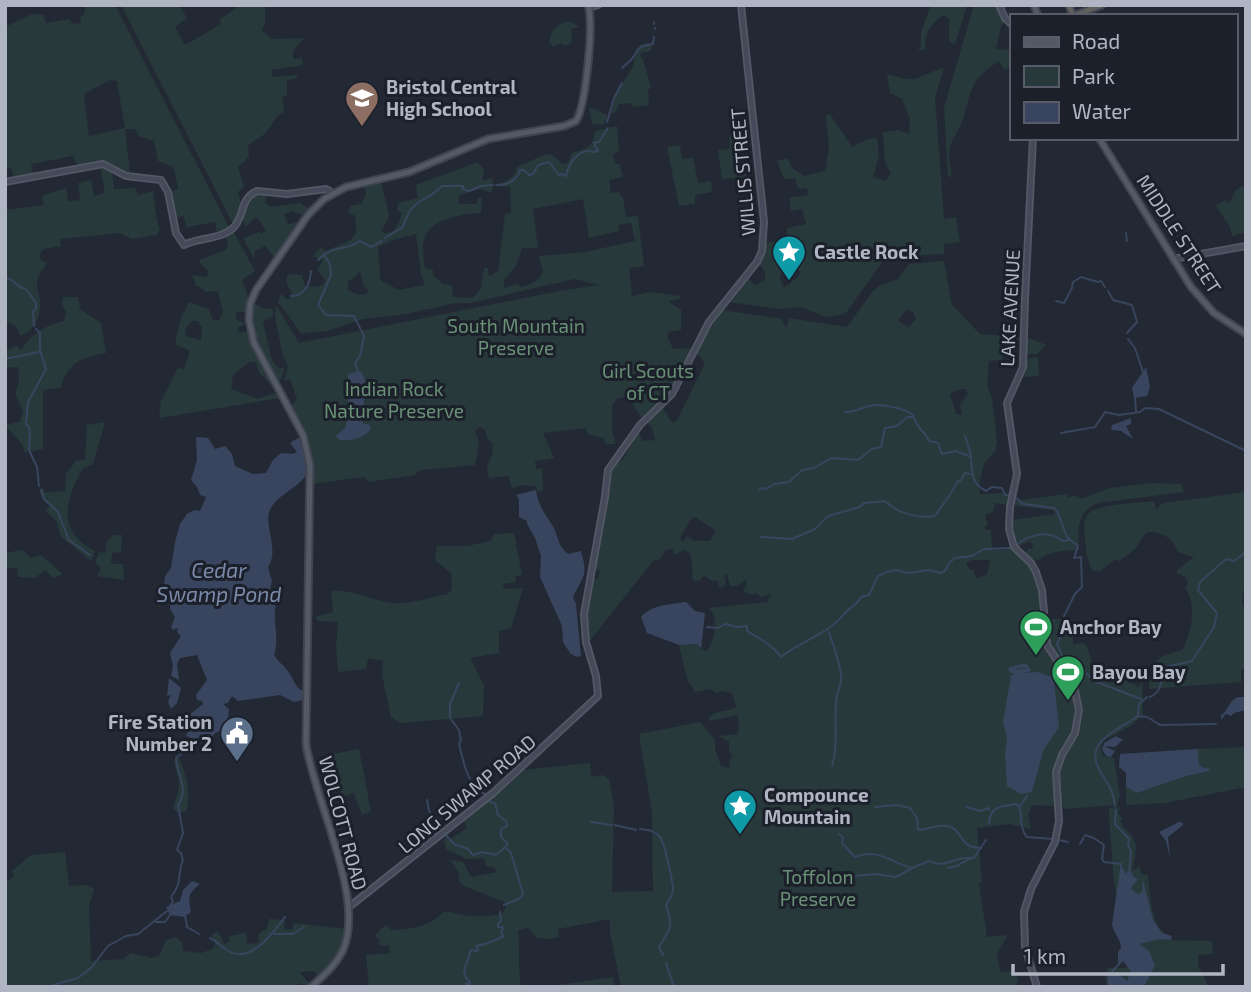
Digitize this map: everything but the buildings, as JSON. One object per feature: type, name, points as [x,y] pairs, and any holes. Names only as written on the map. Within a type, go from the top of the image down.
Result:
[{"type":"highway","points":[[1070,5],[1079,10],[1091,9]]},
{"type":"highway","points":[[1078,14],[1101,5]]},
{"type":"main road","points":[[5,182],[103,164],[126,176],[161,180],[168,192],[176,233],[184,244],[224,235],[237,223],[245,199],[257,191],[286,194],[326,189],[333,193],[353,185],[409,172],[488,139],[563,127],[574,122],[582,108],[591,34],[588,7],[598,5]]},
{"type":"main road","name":"WILLIS STREET","points":[[598,696],[596,676],[584,635],[584,614],[608,470],[640,425],[672,394],[708,324],[761,255],[764,222],[741,5]]},
{"type":"main road","points":[[999,5],[1010,23]]},
{"type":"main road","name":"LAKE AVENUE","points":[[1033,140],[1024,301],[1024,367],[1007,403],[1017,474],[1009,525],[1013,545],[1031,563],[1038,577],[1049,649],[1074,686],[1079,714],[1075,733],[1056,772],[1059,821],[1055,842],[1031,889],[1024,916],[1025,947],[1037,987]]},
{"type":"main road","name":"MIDDLE STREET","points":[[1100,140],[1187,282],[1211,310],[1246,334]]},
{"type":"main road","name":"WOLCOTT ROAD","points":[[312,987],[344,949],[349,907],[333,837],[311,772],[306,744],[310,461],[300,431],[254,343],[249,320],[250,304],[257,287],[308,215],[333,193]]},
{"type":"main road","points":[[1173,259],[1246,246]]},
{"type":"main road","name":"LONG SWAMP ROAD","points":[[349,907],[493,793],[598,696]]},
{"type":"green space","points":[[82,5],[115,5],[230,229],[217,234],[215,222],[186,227],[184,216],[173,218],[170,192],[178,189],[174,167],[158,161],[154,141],[139,136],[135,129],[125,129],[130,174],[107,163],[78,167],[73,156],[31,164],[33,175],[14,178],[11,168],[5,169],[5,27],[32,14],[43,15],[46,23],[70,19],[72,24],[81,23],[80,16],[84,15],[85,8]],"holes":[[[110,80],[117,81],[125,128],[89,136],[84,94]]]},
{"type":"green space","points":[[121,5],[179,5],[187,18],[175,27],[185,45],[221,24],[219,20],[241,5],[265,5],[265,23],[262,30],[271,39],[304,38],[293,51],[293,59],[302,58],[303,65],[271,70],[272,77],[297,75],[297,78],[287,80],[287,96],[282,97],[284,112],[263,135],[248,145],[249,157],[238,167],[244,187],[238,192],[241,202],[233,224]]},
{"type":"green space","points":[[931,5],[967,5],[955,44],[949,42],[949,19],[943,15],[928,31],[926,51],[917,51],[921,47],[921,32]]},
{"type":"green space","points":[[974,5],[996,5],[1005,22],[1001,26],[996,49],[1010,50],[1010,67],[1004,70],[999,61],[977,80],[949,149],[951,179],[948,176],[944,108]]},
{"type":"green space","points":[[564,22],[572,22],[579,27],[571,29],[572,42],[566,46],[560,43],[553,47],[549,42],[552,33]]},
{"type":"green space","points":[[649,43],[652,48],[650,51],[641,53],[640,56],[651,87],[648,90],[649,105],[634,107],[630,103],[619,104],[615,113],[611,113],[616,94],[633,67],[636,49]]},
{"type":"green space","points":[[944,67],[935,98],[944,219],[956,217],[960,242],[944,244],[944,254],[886,257],[845,314],[826,317],[801,307],[781,309],[727,302],[747,276],[755,286],[765,280],[765,273],[759,263],[765,243],[788,240],[787,228],[806,224],[802,209],[791,211],[789,198],[808,195],[807,188],[798,189],[795,178],[784,179],[777,161],[787,158],[793,169],[804,176],[825,171],[829,148],[826,117],[829,113],[852,147],[868,139],[877,138],[879,156],[873,177],[886,181],[891,173],[885,162],[883,134],[899,130],[909,134],[910,119],[902,99],[890,93],[887,74],[915,79]],"holes":[[[792,261],[800,272],[799,276],[784,288],[780,278],[783,267]]]},
{"type":"green space","points":[[589,107],[607,115],[604,125],[592,124]]},
{"type":"green space","points":[[617,126],[619,152],[613,154],[615,164],[620,164],[623,177],[609,180],[611,193],[619,192],[623,197],[626,217],[638,216],[644,266],[629,268],[632,296],[650,292],[680,296],[680,299],[668,301],[681,310],[681,330],[669,332],[667,336],[673,349],[695,348],[670,395],[643,420],[628,397],[618,398],[612,405],[612,430],[616,444],[606,444],[603,438],[587,434],[586,428],[543,433],[554,458],[535,461],[536,469],[542,468],[543,490],[538,492],[536,486],[521,485],[512,488],[508,476],[489,478],[487,466],[493,444],[487,438],[485,430],[480,427],[475,430],[479,443],[475,465],[421,470],[414,475],[369,482],[363,477],[313,484],[310,449],[291,407],[297,399],[290,379],[284,381],[288,366],[282,353],[275,315],[276,305],[299,343],[600,285],[574,279],[470,303],[363,319],[327,331],[301,333],[278,302],[281,294],[288,300],[292,294],[286,281],[288,274],[302,275],[305,286],[316,287],[324,284],[325,280],[317,270],[323,260],[313,256],[321,247],[325,251],[329,250],[354,236],[355,216],[348,212],[351,206],[361,204],[366,195],[364,184],[381,181],[389,216],[381,232],[386,233],[393,231],[402,213],[397,210],[398,203],[418,198],[416,185],[478,162],[484,170],[482,181],[493,178],[492,193],[479,189],[460,195],[458,204],[476,204],[478,198],[482,197],[481,213],[456,216],[440,222],[427,233],[423,246],[425,268],[433,270],[433,275],[443,284],[452,285],[453,297],[473,298],[481,288],[484,268],[488,268],[489,276],[498,271],[505,214],[511,213],[510,187],[496,186],[497,184],[510,179],[517,167],[546,154],[552,155],[563,164],[568,163],[572,153],[591,144],[595,131]],"holes":[[[583,199],[589,238],[619,231],[618,225],[631,223],[635,241],[585,252],[539,256],[543,273],[534,283],[504,288],[504,280],[516,266],[522,248],[538,248],[533,209]],[[416,234],[425,285],[398,290],[380,279],[378,247]],[[360,271],[363,285],[369,291],[359,295],[348,290],[348,281]]]},
{"type":"green space","points":[[741,134],[747,182],[735,185],[735,178],[722,179],[718,150],[730,149],[729,135]]},
{"type":"green space","points":[[680,145],[682,159],[693,158],[698,183],[711,181],[712,192],[695,195],[695,204],[679,206],[667,147]]},
{"type":"green space","points":[[100,166],[112,169],[114,189],[136,188],[138,195],[153,191],[160,230],[156,235],[132,239],[120,233],[60,239],[61,246],[43,249],[39,256],[47,263],[37,280],[40,311],[34,326],[20,336],[17,327],[5,321],[5,210],[44,205],[42,196],[66,188],[68,201],[80,200],[78,183],[91,180],[94,196],[105,193]]},
{"type":"green space","points":[[1242,186],[1246,232],[1232,236],[1230,227],[1216,206],[1225,200],[1226,203],[1230,202],[1236,190]]},
{"type":"green space","points":[[255,193],[267,193],[265,203],[271,207],[300,203],[310,209],[304,216],[292,211],[284,214],[288,224],[300,222],[275,258],[265,246],[255,251],[254,259],[243,238],[266,231],[258,218],[254,218],[246,227],[244,222],[244,209]]},
{"type":"green space","points":[[233,231],[255,271],[242,280],[249,300],[247,312],[236,312],[236,320],[244,325],[238,327],[238,332],[247,332],[276,389],[260,374],[255,362],[249,362],[233,375],[231,389],[258,399],[275,393],[280,398],[159,418],[161,401],[178,368],[184,369],[190,351],[175,344],[180,320],[189,302],[209,309],[213,321],[220,319],[223,312],[218,291],[205,292],[196,286],[192,275],[207,277],[208,270],[199,260],[226,250],[226,235]],"holes":[[[192,321],[197,321],[202,327],[201,340],[185,336],[186,328]]]},
{"type":"green space","name":"Toffolon Preserve","points":[[944,261],[952,305],[980,334],[1021,337],[1019,341],[1001,340],[1002,360],[989,361],[987,385],[992,398],[997,442],[995,451],[984,464],[979,484],[980,494],[1012,493],[1008,505],[995,503],[993,512],[985,515],[988,526],[985,526],[985,530],[991,530],[992,550],[1014,549],[1033,568],[1040,589],[1045,642],[1077,699],[1076,717],[1054,773],[1056,806],[1032,805],[1028,815],[1031,829],[1009,824],[977,828],[982,881],[979,884],[987,937],[1008,935],[997,954],[1000,972],[1011,971],[1018,978],[1016,987],[621,987],[610,919],[558,929],[559,937],[550,939],[537,938],[528,928],[518,930],[521,987],[369,987],[366,955],[390,953],[389,945],[380,946],[379,939],[374,936],[385,925],[392,930],[414,928],[433,921],[445,911],[474,916],[503,913],[506,907],[504,902],[464,886],[458,880],[460,874],[450,860],[463,862],[471,877],[497,872],[494,867],[486,866],[484,858],[467,859],[446,849],[444,840],[445,837],[449,840],[467,828],[463,820],[522,770],[590,763],[591,777],[603,775],[609,779],[614,807],[612,892],[653,891],[652,813],[639,734],[700,722],[715,740],[721,766],[730,768],[732,756],[729,742],[719,736],[737,734],[738,715],[709,721],[709,718],[715,713],[736,707],[732,693],[717,693],[710,689],[695,692],[688,681],[679,645],[697,644],[700,649],[707,651],[715,629],[714,617],[708,608],[767,602],[771,594],[762,597],[743,591],[747,583],[745,580],[737,586],[730,586],[727,574],[724,575],[726,585],[719,588],[718,581],[710,580],[704,575],[700,580],[693,581],[691,554],[685,550],[674,555],[673,549],[665,550],[661,559],[653,561],[588,643],[586,611],[593,579],[598,579],[600,571],[594,568],[610,469],[623,459],[638,432],[643,441],[655,440],[652,428],[646,421],[662,406],[672,423],[677,421],[705,363],[700,356],[694,354],[701,338],[704,338],[722,310],[782,319],[786,328],[789,318],[847,327],[873,291],[898,279],[909,264]],"holes":[[[906,310],[913,312],[916,319],[909,327],[899,322]],[[966,389],[968,394],[960,405],[962,415],[956,414],[950,394]],[[695,517],[716,531],[710,541],[694,541],[687,536],[683,542],[680,538],[690,520]],[[972,560],[990,560],[987,574],[977,579],[966,563]]]},
{"type":"green space","points":[[63,297],[78,297],[80,309],[101,323],[106,353],[77,363],[67,372],[60,388],[43,390],[43,449],[24,452],[22,444],[5,425],[20,422],[23,412],[15,393],[19,382],[18,367],[5,368],[5,351],[17,345],[21,350],[40,331],[64,321],[66,312],[62,305]]},
{"type":"green space","points":[[253,303],[264,309],[273,309],[273,316],[263,323],[272,360],[278,368],[285,368],[278,385],[256,336]]},
{"type":"green space","points":[[1027,337],[1046,345],[1037,354],[1027,354]]},
{"type":"green space","points":[[1038,357],[1039,376],[1023,377],[1026,359]]},
{"type":"green space","points":[[105,422],[93,464],[83,468],[69,503],[69,525],[83,543],[95,551],[91,561],[61,537],[56,520],[45,511],[50,506],[43,500],[39,490],[43,487],[45,493],[65,491],[66,474],[76,461],[85,460],[87,425]]},
{"type":"green space","points":[[1151,483],[1181,484],[1184,492],[1098,503],[1082,516],[1079,550],[1048,554],[1039,560],[1033,559],[1026,553],[1028,549],[1032,549],[1030,541],[1017,547],[1013,539],[1012,520],[1055,514],[1053,510],[1018,506],[1015,501],[1067,494],[1068,498],[1074,495],[1081,499],[1110,488]]},
{"type":"green space","points":[[1246,492],[1246,574],[1242,602],[1246,615],[1246,669],[1241,669],[1241,682],[1149,689],[1151,665],[1163,656],[1182,650],[1188,636],[1192,611],[1185,589],[1188,583],[1186,577],[1177,573],[1177,570],[1194,557],[1178,552],[1167,537],[1148,532],[1129,554],[1119,561],[1116,559],[1100,571],[1093,571],[1086,548],[1084,526],[1087,516],[1094,510],[1110,506],[1154,501],[1156,509],[1163,503]]},
{"type":"green space","points":[[514,533],[522,575],[516,576],[515,582],[503,584],[504,589],[523,588],[511,628],[499,631],[499,653],[470,658],[484,685],[483,716],[400,723],[391,717],[382,675],[383,661],[368,658],[366,669],[338,672],[338,622],[318,621],[315,617],[333,612],[331,591],[399,603],[448,594],[452,589],[451,573],[435,560],[437,546],[467,546],[491,541],[494,534]]},
{"type":"green space","points":[[114,535],[122,535],[121,552],[112,553],[111,564],[123,564],[124,580],[97,576],[101,568],[95,563],[99,552],[105,553],[107,541]]},
{"type":"green space","points":[[22,550],[31,558],[41,555],[63,574],[53,578],[45,570],[35,578],[18,577],[17,568],[5,568],[5,553]]},
{"type":"green space","points":[[1047,619],[1072,619],[1073,645],[1082,643],[1087,646],[1092,663],[1139,687],[1142,681],[1143,715],[1132,725],[1103,741],[1101,748],[1103,756],[1114,758],[1120,796],[1117,805],[1065,809],[1058,798],[1059,775],[1079,729],[1082,704],[1075,683],[1052,651],[1047,638]]},
{"type":"green space","points":[[1246,747],[1246,787],[1165,803],[1126,805],[1126,787],[1137,793],[1186,776],[1207,772],[1199,765],[1198,749]]},
{"type":"green space","points":[[359,749],[371,812],[362,815],[354,793],[343,796],[331,767],[336,765],[333,754]]},
{"type":"green space","points":[[177,755],[188,790],[186,811],[179,813],[173,809],[179,787],[175,762]]},
{"type":"green space","points":[[1120,807],[1118,813],[1123,819],[1120,820],[1121,823],[1136,846],[1132,871],[1140,866],[1141,874],[1148,875],[1154,915],[1167,940],[1212,941],[1213,954],[1198,955],[1198,965],[1209,987],[1108,987],[1105,977],[1108,968],[1126,968],[1129,960],[1114,882],[1109,817],[1109,808]]},
{"type":"green space","points":[[65,852],[69,886],[87,885],[94,889],[89,906],[91,961],[124,959],[130,953],[152,958],[159,956],[166,940],[176,937],[182,943],[183,951],[201,953],[213,949],[215,945],[212,935],[218,931],[224,944],[230,941],[229,936],[246,933],[247,944],[258,943],[259,933],[267,929],[269,919],[285,920],[286,930],[293,929],[293,923],[346,929],[342,943],[329,966],[319,977],[314,971],[299,972],[310,984],[308,987],[300,983],[296,987],[5,987],[5,882],[14,877],[12,871],[31,855]]},
{"type":"green space","points":[[613,977],[614,987],[545,987]]},
{"type":"water","points":[[1146,367],[1150,387],[1147,396],[1134,398],[1132,388]]},
{"type":"water","points":[[360,371],[366,387],[366,416],[361,421],[371,428],[365,435],[357,438],[339,440],[336,436],[345,428],[347,418],[348,374]]},
{"type":"water","points":[[1131,418],[1131,424],[1126,426],[1133,439],[1121,431],[1111,430],[1112,425]]},
{"type":"water","name":"Cedar Swamp Pond","points":[[196,437],[208,438],[215,449],[225,446],[232,454],[235,466],[253,474],[266,473],[273,460],[281,453],[297,452],[290,443],[298,438],[301,439],[307,461],[304,478],[273,504],[268,516],[272,553],[268,567],[272,581],[268,600],[276,602],[274,655],[304,692],[303,700],[294,702],[280,695],[238,701],[232,696],[228,703],[223,704],[229,709],[227,728],[210,736],[203,743],[186,736],[188,731],[185,726],[190,725],[188,716],[203,704],[197,700],[196,695],[207,680],[197,655],[180,658],[177,664],[179,680],[171,676],[173,666],[170,653],[181,636],[177,632],[178,628],[173,630],[171,627],[175,617],[170,609],[171,595],[164,585],[165,576],[171,568],[180,524],[187,514],[194,510],[200,511],[206,497],[200,495],[191,480],[197,460]]},
{"type":"water","points":[[536,490],[540,506],[554,528],[562,548],[568,554],[581,551],[584,575],[573,597],[581,656],[576,657],[570,653],[563,642],[562,626],[540,577],[541,556],[535,538],[527,521],[519,517],[519,499],[516,495]]},
{"type":"water","points":[[686,602],[695,611],[705,613],[701,649],[697,644],[679,645],[647,633],[641,617],[645,613],[662,606]]},
{"type":"water","points":[[1038,672],[1054,681],[1059,727],[1043,751],[1032,792],[1021,794],[1007,786],[1007,739],[1003,722],[1011,676]]},
{"type":"water","points":[[169,678],[181,688],[177,703],[171,709],[168,702],[171,695],[167,696]]},
{"type":"water","points":[[1238,697],[1245,697],[1246,710],[1231,716],[1226,714],[1221,720],[1221,715]]},
{"type":"water","points":[[1116,736],[1123,740],[1115,747],[1104,746],[1115,751],[1111,757],[1106,756],[1102,749],[1104,743]]},
{"type":"water","points":[[1198,749],[1199,765],[1211,769],[1206,772],[1137,793],[1126,787],[1126,773],[1119,767],[1120,754]]},
{"type":"water","points":[[1179,822],[1183,825],[1168,837],[1170,858],[1166,841],[1159,832]]},
{"type":"water","points":[[1121,864],[1126,875],[1127,871],[1130,874],[1132,871],[1133,877],[1138,879],[1131,888],[1137,894],[1142,892],[1143,880],[1153,920],[1162,933],[1172,936],[1171,940],[1159,939],[1139,944],[1149,951],[1155,965],[1144,987],[1107,987],[1108,974],[1117,973],[1127,981],[1131,971],[1123,961],[1110,972],[1118,964],[1118,952],[1121,948],[1112,924]]},
{"type":"water","points":[[192,881],[200,884],[190,896],[191,912],[184,917],[170,915],[166,907],[180,901],[183,890]]},
{"type":"waterway","points":[[622,68],[641,47],[653,44],[654,37]]},
{"type":"waterway","points":[[607,122],[622,83]]},
{"type":"waterway","points":[[496,185],[512,182],[520,170],[529,175],[533,174],[538,165],[549,162],[559,175],[566,176],[569,166],[579,154],[598,151],[594,143],[599,142],[608,128]]},
{"type":"waterway","points":[[385,238],[403,227],[415,205],[442,186],[463,186],[463,189],[469,191],[493,185]]},
{"type":"waterway","points":[[1126,233],[1127,241]]},
{"type":"waterway","points":[[318,260],[329,252],[360,241],[371,247],[382,241]]},
{"type":"waterway","points":[[324,254],[330,265],[331,275],[318,305],[326,315],[354,316],[364,336],[360,356],[355,363],[358,371]]},
{"type":"waterway","points":[[291,296],[296,296],[306,289],[311,271]]},
{"type":"waterway","points":[[1056,301],[1064,303],[1073,282],[1081,277],[1101,281],[1105,287]]},
{"type":"waterway","points":[[5,278],[26,289],[36,303],[33,312],[34,326]]},
{"type":"waterway","points":[[1108,291],[1113,300],[1132,305],[1137,322],[1127,333]]},
{"type":"waterway","points":[[36,329],[40,333],[40,351],[46,369],[28,402],[26,424],[30,435],[29,450],[37,467],[39,486]]},
{"type":"waterway","points":[[1128,339],[1135,348],[1143,372]]},
{"type":"waterway","points":[[5,359],[39,352]]},
{"type":"waterway","points":[[1135,397],[1136,412]]},
{"type":"waterway","points":[[845,412],[881,405],[902,409],[914,416]]},
{"type":"waterway","points":[[1061,433],[1095,427],[1105,412],[1119,415],[1140,412],[1145,408],[1159,409],[1246,451]]},
{"type":"waterway","points":[[759,490],[789,482],[802,470],[814,468],[831,458],[858,460],[872,449],[881,447],[885,428],[897,426],[907,417],[914,417],[929,441],[938,443],[942,454],[956,451],[971,457],[973,477],[977,485],[986,491],[992,487],[1002,488],[1005,495],[1009,495]]},
{"type":"waterway","points":[[965,436],[971,455]]},
{"type":"waterway","points":[[761,537],[792,539],[815,529],[828,516],[860,507],[864,503],[885,501],[908,514],[935,516],[957,482],[965,473],[970,474]]},
{"type":"waterway","points":[[41,490],[44,499],[58,512],[69,540],[90,555]]},
{"type":"waterway","points":[[1015,497],[1023,504],[1054,508],[1067,537],[1078,546],[1074,558],[1081,557],[1082,587],[1075,594],[1064,616]]},
{"type":"waterway","points":[[1015,546],[1025,539],[1044,534],[1062,541],[1070,540]]},
{"type":"waterway","points":[[707,627],[718,628],[725,624],[747,626],[747,631],[769,645],[781,657],[831,627],[861,597],[869,595],[878,576],[896,570],[908,573],[929,570],[940,573],[945,571],[955,558],[972,556],[984,549],[1011,548]]},
{"type":"waterway","points":[[1150,697],[1160,688],[1166,667],[1192,661],[1214,627],[1217,613],[1198,590],[1200,582],[1226,559],[1234,561],[1246,552]]},
{"type":"waterway","points":[[1064,621],[1067,630],[1065,632],[1061,629],[1062,634],[1057,644],[1064,660],[1067,659],[1069,671],[1085,669],[1094,681],[1141,699]]},
{"type":"waterway","points":[[829,632],[841,677],[836,704],[832,766]]},
{"type":"waterway","points":[[1025,665],[1029,670],[1013,672],[1010,669],[1025,665]]},
{"type":"waterway","points":[[459,683],[450,704],[450,718],[459,730],[459,743],[467,773],[475,787],[487,795]]},
{"type":"waterway","points":[[1115,806],[1096,760],[1096,751],[1099,744],[1113,731],[1138,716],[1139,704],[1147,697]]},
{"type":"waterway","points":[[1138,716],[1147,717]]},
{"type":"waterway","points":[[1149,718],[1160,725],[1216,724]]},
{"type":"waterway","points":[[169,907],[173,902],[171,897],[177,887],[183,860],[177,850],[183,833],[178,805],[183,787],[176,758],[195,744]]},
{"type":"waterway","points":[[1020,806],[1027,796]]},
{"type":"waterway","points":[[490,799],[490,802],[495,803],[498,815],[506,821],[507,826],[501,829],[501,837],[508,844],[505,847],[511,853],[523,894],[504,905]]},
{"type":"waterway","points":[[427,800],[429,811],[442,829]]},
{"type":"waterway","points":[[989,824],[995,810],[1017,804],[1021,811],[1022,828],[1027,837],[1053,839]]},
{"type":"waterway","points":[[875,807],[897,805],[910,808],[917,818],[918,830],[948,826],[957,831],[968,845],[981,848]]},
{"type":"waterway","points":[[966,807],[981,811],[988,808],[990,810]]},
{"type":"waterway","points":[[1116,810],[1115,824],[1129,839],[1129,875]]},
{"type":"waterway","points":[[591,822],[612,825]]},
{"type":"waterway","points":[[615,825],[636,830]]},
{"type":"waterway","points":[[640,829],[653,832],[662,840],[672,878],[672,896],[666,905],[670,927],[659,947],[663,955]]},
{"type":"waterway","points":[[445,834],[454,844],[468,849],[473,855],[482,852],[496,855],[504,848]]},
{"type":"waterway","points":[[839,834],[843,837],[842,843],[855,857],[877,855],[912,868],[929,861],[940,864],[961,858],[974,858],[986,840]]},
{"type":"waterway","points":[[1085,835],[1104,845],[1104,862],[1121,866]]},
{"type":"waterway","points":[[1080,844],[1084,837]]},
{"type":"waterway","points":[[1059,840],[1068,842]]},
{"type":"waterway","points":[[948,868],[971,858]]},
{"type":"waterway","points":[[835,875],[844,877],[875,874],[896,877],[911,869]]},
{"type":"waterway","points":[[46,987],[78,978],[91,968],[108,946],[126,936],[138,934],[167,911]]},
{"type":"waterway","points":[[465,987],[466,983],[469,985],[470,982],[464,971],[471,950],[477,951],[476,946],[504,936],[501,933],[503,927],[498,927],[501,921],[500,912]]},
{"type":"waterway","points":[[156,922],[165,922],[170,915]]},
{"type":"waterway","points":[[185,915],[187,927],[199,934]]},
{"type":"waterway","points":[[210,938],[228,951],[245,954],[261,945],[285,917]]},
{"type":"waterway","points":[[274,934],[293,934],[304,927]]},
{"type":"waterway","points":[[666,963],[674,987]]},
{"type":"place","name":"Bristol Central High School","points":[[362,128]]},
{"type":"place","name":"Castle Rock","points":[[789,282]]},
{"type":"place","name":"Anchor Bay","points":[[1036,657]]},
{"type":"place","name":"Bayou Bay","points":[[1068,702]]},
{"type":"place","name":"Fire Station Number 2","points":[[237,763]]},
{"type":"place","name":"Compounce Mountain","points":[[740,836]]},
{"type":"park label","name":"South Mountain Preserve","points":[[516,337]]},
{"type":"park label","name":"Girl Scouts of CT","points":[[648,382]]},
{"type":"park label","name":"Indian Rock Nature Preserve","points":[[394,400]]}]
